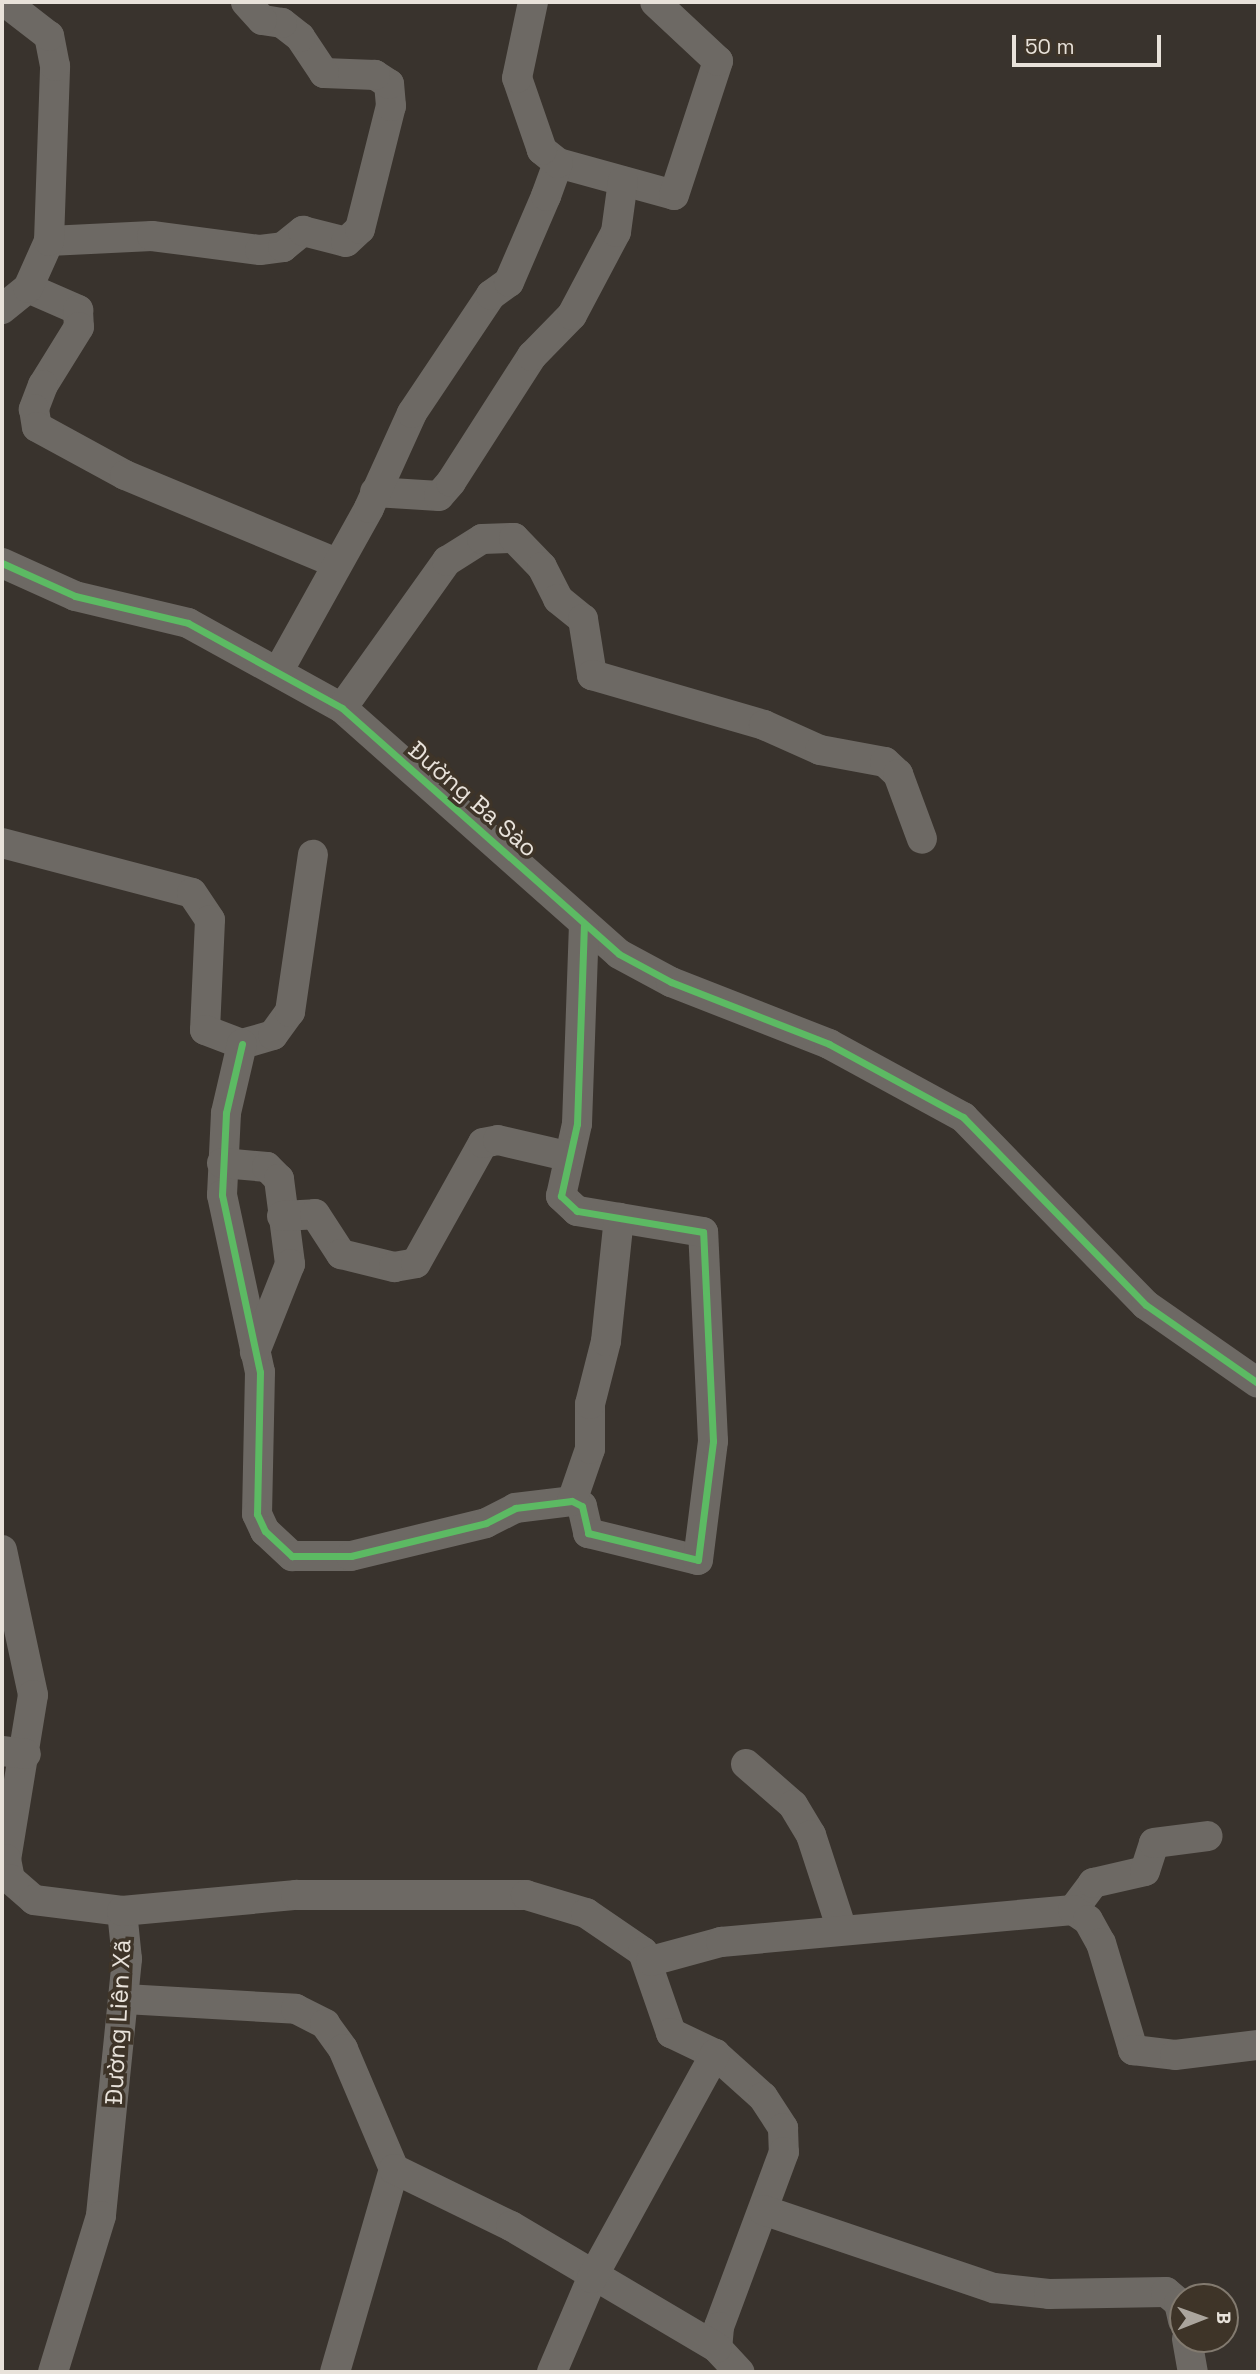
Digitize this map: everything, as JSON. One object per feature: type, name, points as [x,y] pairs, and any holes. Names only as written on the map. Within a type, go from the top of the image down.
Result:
[{"type":"street","points":[[2,309],[28,288],[49,241],[55,66],[49,36],[5,2]]},
{"type":"street","points":[[49,241],[152,236],[260,250],[283,247],[303,231],[346,242],[360,229],[391,106],[389,85],[375,75],[324,73],[300,37],[282,23],[262,20],[246,2]]},
{"type":"street","points":[[533,2],[517,78],[537,141],[558,163],[674,195],[718,61],[655,2]]},
{"type":"street","points":[[279,670],[334,562],[375,492],[412,413],[491,295],[509,282],[558,163]]},
{"type":"street","points":[[375,492],[439,496],[451,482],[532,356],[572,315],[616,232],[623,181]]},
{"type":"street","points":[[28,288],[78,310],[79,327],[43,386],[34,409],[37,427],[125,475],[334,562]]},
{"type":"street","points":[[342,708],[447,561],[482,539],[514,538],[542,567],[558,599],[583,620],[592,675],[764,725],[820,750],[885,762],[898,774],[922,839]]},
{"type":"street","name":"Đường Ba Sào","points":[[2,563],[75,596],[188,624],[279,670],[342,708],[457,817],[565,901],[584,926],[671,982],[910,1083],[963,1117],[1016,1165],[1146,1305],[1258,1383]]},
{"type":"street","points":[[2,843],[192,893],[209,920],[205,1030],[242,1044],[273,1035],[290,1012],[313,855]]},
{"type":"street","points":[[242,1044],[222,1163],[228,1235],[255,1352],[263,1430],[257,1514],[292,1556],[351,1556],[486,1523],[515,1507],[572,1501],[582,1506],[588,1533],[698,1560],[713,1441],[707,1245],[696,1228],[619,1218],[567,1206],[561,1196],[567,1156],[577,1124],[584,926]]},
{"type":"street","points":[[282,1216],[315,1214],[341,1255],[353,1262],[416,1263],[483,1143],[498,1140],[567,1156]]},
{"type":"street","points":[[222,1163],[267,1167],[279,1179],[290,1264],[255,1352]]},
{"type":"street","points":[[572,1501],[590,1450],[590,1404],[606,1341],[619,1218]]},
{"type":"street","name":"Đường Liên Xã","points":[[2,1550],[33,1695],[14,1752],[6,1859],[11,1895],[122,1911],[125,1999],[101,2216],[53,2372]]},
{"type":"street","points":[[746,1764],[793,1805],[811,1835],[842,1930]]},
{"type":"street","points":[[1073,1910],[1093,1883],[1145,1871],[1154,1843],[1208,1836]]},
{"type":"street","points":[[122,1911],[296,1895],[526,1895],[586,1913],[651,1961],[671,2033],[715,2054],[764,2097],[783,2128],[784,2152],[717,2348]]},
{"type":"street","points":[[651,1961],[721,1942],[1073,1910],[1088,1920],[1101,1943],[1133,2050],[1175,2054],[1258,2045]]},
{"type":"street","points":[[125,1999],[310,2014],[343,2049],[394,2169],[335,2372]]},
{"type":"street","points":[[552,2372],[592,2278],[715,2054]]},
{"type":"street","points":[[394,2169],[511,2226],[592,2278],[717,2348],[738,2372]]},
{"type":"street","points":[[763,2210],[994,2288],[1049,2294],[1166,2292],[1169,2295]]},
{"type":"street","points":[[1190,2353],[1193,2372]]},
{"type":"cycle path","points":[[2,563],[75,596],[188,623],[342,708],[619,954],[671,982],[829,1044],[963,1117],[1146,1305],[1258,1383]]},
{"type":"cycle path","points":[[242,1044],[226,1113],[222,1195],[260,1372],[257,1514],[265,1531],[292,1556],[351,1556],[486,1523],[515,1508],[572,1501],[582,1506],[588,1533],[698,1560],[713,1441],[703,1232],[577,1211],[561,1196],[577,1124],[584,926]]}]
